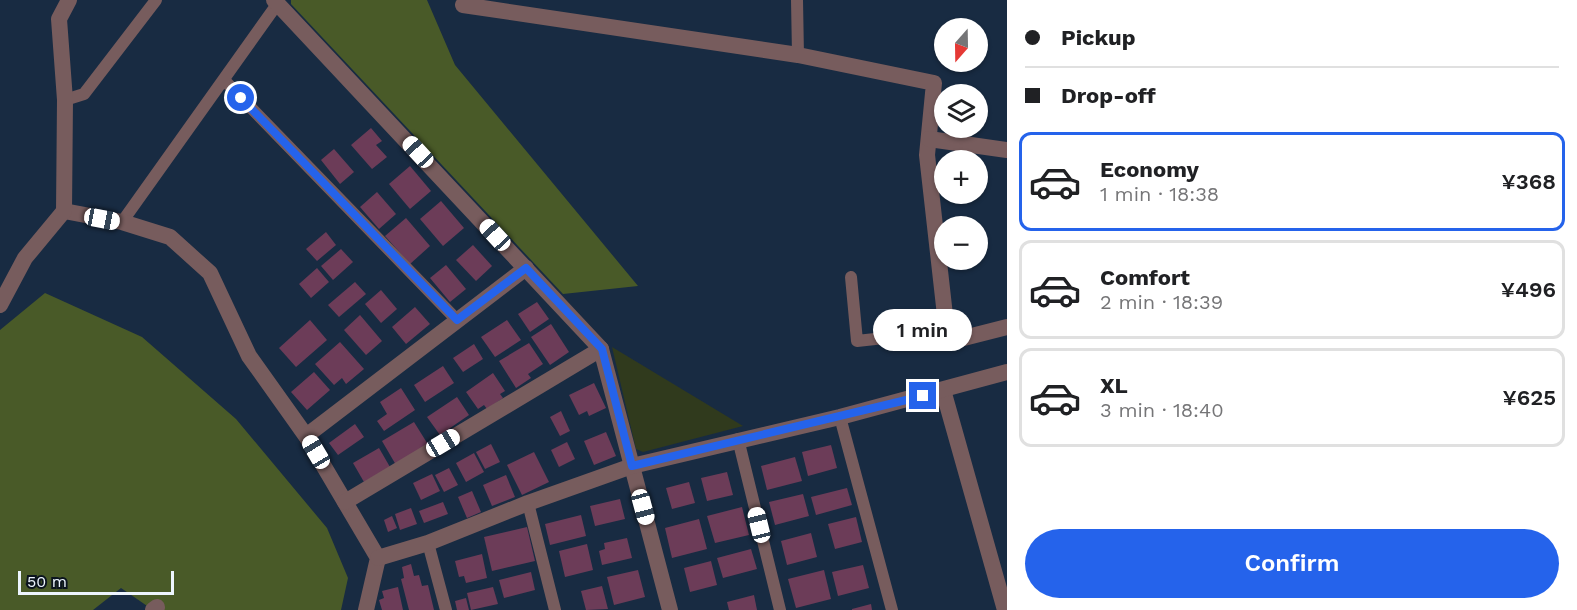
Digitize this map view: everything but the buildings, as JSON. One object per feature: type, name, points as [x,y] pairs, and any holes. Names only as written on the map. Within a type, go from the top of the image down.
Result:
[{"type":"street","points":[[0,305],[25,258],[64,211],[65,100],[58,19],[69,0]]},
{"type":"street","points":[[277,1],[602,349],[670,610]]},
{"type":"street","points":[[463,2],[798,55],[934,83],[927,155],[948,342],[1007,327]]},
{"type":"street","points":[[929,138],[1007,150]]},
{"type":"street","points":[[64,211],[122,222],[170,237],[210,273],[249,356],[306,436],[378,558],[366,610]]},
{"type":"street","points":[[306,436],[526,268]]},
{"type":"street","points":[[345,502],[602,349]]},
{"type":"street","points":[[378,558],[428,543],[528,503],[632,466],[738,439],[840,417],[1007,372]]},
{"type":"street","points":[[943,390],[1005,610]]},
{"type":"lane","points":[[65,100],[84,93],[156,0]]},
{"type":"lane","points":[[797,0],[798,55]]},
{"type":"lane","points":[[122,222],[225,81],[277,1]]},
{"type":"lane","points":[[225,81],[457,320]]},
{"type":"lane","points":[[851,277],[857,341],[947,331]]},
{"type":"lane","points":[[840,417],[892,610]]},
{"type":"lane","points":[[738,439],[780,610]]},
{"type":"lane","points":[[528,503],[555,610]]},
{"type":"lane","points":[[428,543],[446,610]]},
{"type":"green space","points":[[291,0],[427,0],[455,65],[638,286],[563,294],[291,4]]},
{"type":"green space","points":[[45,293],[142,337],[236,419],[327,528],[348,578],[341,610],[153,610],[121,588],[93,610],[0,610],[0,330]]},
{"type":"green space","points":[[612,347],[743,426],[643,452],[636,449]]},
{"type":"route","points":[[241,98],[457,320],[526,268],[602,349],[632,466],[923,396]]}]
